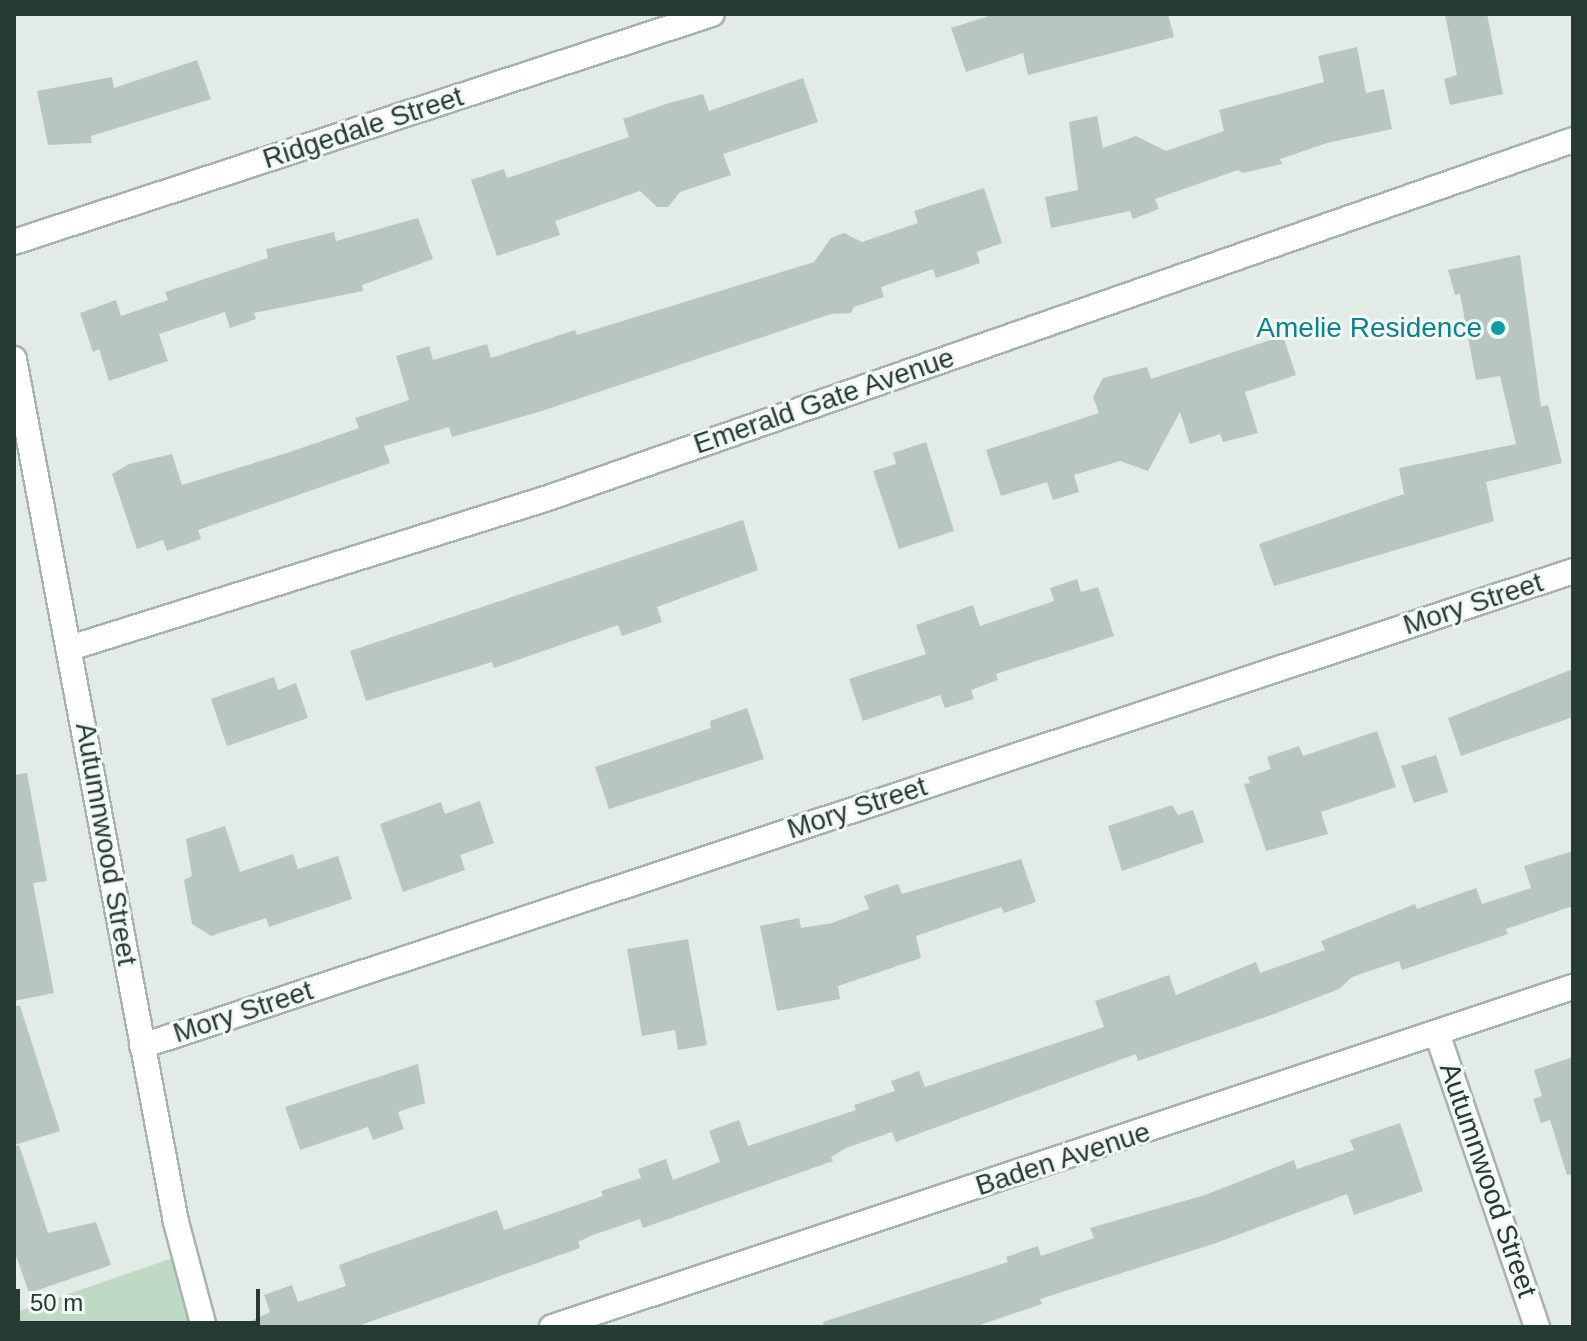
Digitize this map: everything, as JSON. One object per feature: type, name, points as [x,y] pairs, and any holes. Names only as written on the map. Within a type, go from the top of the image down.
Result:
[{"type":"street","name":"Ridgedale Street","points":[[14,242],[712,14]]},
{"type":"street","name":"Emerald Gate Avenue","points":[[70,648],[548,498],[1573,140]]},
{"type":"street","name":"Autumnwood Street","points":[[14,359],[176,1222],[204,1327]]},
{"type":"street","name":"Mory Street","points":[[142,1046],[1573,571]]},
{"type":"street","name":"Baden Avenue","points":[[552,1327],[1573,987]]},
{"type":"street","name":"Autumnwood Street","points":[[1437,1033],[1537,1327]]},
{"type":"green space","points":[[181,1255],[202,1327],[14,1327],[14,1313]]},
{"type":"building","points":[[995,14],[1168,14],[1174,37],[1028,75],[1023,53],[966,72],[951,28]]},
{"type":"building","points":[[1445,14],[1487,14],[1503,94],[1450,105],[1444,79],[1457,75]]},
{"type":"building","points":[[1357,47],[1366,93],[1384,89],[1392,129],[1327,143],[1280,159],[1282,164],[1243,173],[1238,170],[1155,199],[1159,209],[1133,219],[1130,211],[1051,228],[1045,197],[1078,190],[1069,122],[1097,116],[1103,148],[1136,136],[1166,151],[1224,131],[1219,110],[1324,82],[1318,56]]},
{"type":"building","points":[[197,60],[211,99],[91,136],[92,143],[48,145],[37,91],[112,77],[114,88]]},
{"type":"building","points":[[803,78],[818,122],[723,154],[731,175],[680,192],[668,207],[657,207],[640,191],[555,221],[560,235],[497,256],[471,180],[504,169],[507,178],[629,137],[623,119],[669,103],[703,94],[709,111]]},
{"type":"building","points":[[984,188],[1002,243],[977,252],[980,263],[936,278],[933,269],[881,287],[884,297],[854,307],[851,313],[831,314],[542,411],[452,437],[449,427],[384,446],[390,463],[198,530],[201,539],[167,551],[163,540],[137,549],[112,474],[129,464],[172,454],[182,485],[287,453],[359,428],[355,418],[409,400],[396,356],[429,346],[433,360],[487,344],[491,358],[575,330],[577,335],[814,262],[831,238],[844,233],[862,242],[918,223],[914,211]]},
{"type":"building","points":[[418,218],[433,259],[362,285],[363,291],[254,313],[256,319],[230,328],[225,312],[159,334],[168,361],[109,381],[99,349],[93,352],[80,313],[116,300],[121,316],[168,300],[165,292],[268,258],[266,249],[334,232],[336,241]]},
{"type":"building","points":[[1520,255],[1541,407],[1548,405],[1562,463],[1486,482],[1494,521],[1274,586],[1259,544],[1404,494],[1399,468],[1516,444],[1500,376],[1476,380],[1460,294],[1455,295],[1448,270]]},
{"type":"building","points":[[1283,336],[1296,375],[1245,392],[1258,433],[1223,442],[1220,434],[1190,444],[1180,412],[1148,471],[1120,461],[1074,475],[1079,492],[1053,500],[1047,482],[1001,496],[986,450],[1099,413],[1093,397],[1103,378],[1147,367],[1151,379]]},
{"type":"building","points":[[926,442],[954,531],[899,549],[873,471],[896,464],[893,453]]},
{"type":"building","points":[[743,520],[758,570],[657,607],[662,622],[622,636],[618,625],[494,668],[492,662],[366,701],[350,651]]},
{"type":"building","points":[[1077,579],[1081,592],[1098,587],[1114,636],[996,674],[998,680],[971,690],[974,699],[945,708],[940,695],[863,721],[849,679],[926,654],[916,625],[973,605],[980,626],[1054,601],[1050,588]]},
{"type":"building","points":[[1573,669],[1573,717],[1461,756],[1448,718]]},
{"type":"building","points":[[274,677],[278,690],[296,683],[308,718],[227,746],[211,699]]},
{"type":"building","points":[[747,708],[764,759],[609,809],[595,767],[711,728],[710,721]]},
{"type":"building","points":[[1377,731],[1396,787],[1321,812],[1328,834],[1266,851],[1244,784],[1250,783],[1248,777],[1271,769],[1267,757],[1299,746],[1303,756]]},
{"type":"building","points":[[1436,755],[1448,792],[1414,803],[1401,766]]},
{"type":"building","points":[[27,773],[47,881],[33,883],[54,993],[14,1001],[14,775]]},
{"type":"building","points":[[480,801],[494,843],[460,855],[465,870],[403,892],[380,824],[441,802],[445,814]]},
{"type":"building","points":[[1172,805],[1178,815],[1193,810],[1204,842],[1122,871],[1108,826]]},
{"type":"building","points":[[225,826],[240,872],[293,854],[298,869],[338,856],[352,899],[269,927],[266,918],[211,936],[192,924],[184,880],[192,876],[186,839]]},
{"type":"building","points":[[1573,851],[1573,906],[1506,929],[1508,934],[1402,970],[1399,961],[1352,977],[1339,989],[1274,1014],[1138,1061],[1136,1054],[896,1142],[892,1132],[846,1148],[831,1157],[833,1161],[643,1228],[640,1219],[593,1235],[578,1242],[580,1248],[355,1327],[239,1327],[270,1312],[264,1295],[292,1285],[298,1302],[346,1286],[339,1265],[497,1210],[504,1230],[603,1196],[601,1191],[641,1178],[638,1169],[666,1159],[673,1180],[720,1162],[709,1131],[739,1120],[748,1146],[856,1110],[854,1105],[895,1091],[891,1081],[919,1071],[925,1087],[1104,1027],[1095,1001],[1169,975],[1176,995],[1256,962],[1260,973],[1325,950],[1321,941],[1415,904],[1417,909],[1476,888],[1482,904],[1531,888],[1524,866]]},
{"type":"building","points":[[1021,859],[1036,902],[1004,913],[1001,907],[916,936],[921,958],[838,986],[840,999],[777,1011],[760,926],[799,918],[801,928],[832,923],[869,909],[864,896],[898,884],[902,894]]},
{"type":"building","points":[[688,939],[707,1045],[678,1050],[675,1030],[642,1036],[627,949]]},
{"type":"building","points":[[14,1006],[20,1006],[60,1131],[14,1145]]},
{"type":"building","points":[[1573,1057],[1573,1174],[1567,1175],[1550,1120],[1541,1123],[1533,1099],[1542,1096],[1534,1070]]},
{"type":"building","points":[[418,1064],[425,1103],[398,1112],[404,1129],[373,1140],[368,1127],[300,1150],[285,1107]]},
{"type":"building","points":[[1400,1123],[1423,1191],[1354,1215],[1347,1194],[1216,1243],[1040,1299],[1042,1304],[974,1327],[824,1327],[823,1322],[1008,1262],[1006,1257],[1038,1246],[1041,1256],[1094,1238],[1090,1228],[1205,1195],[1294,1160],[1297,1169],[1354,1150],[1350,1140]]},
{"type":"building","points":[[19,1145],[48,1233],[96,1222],[111,1265],[29,1293],[14,1250],[14,1146]]},
{"type":"place","name":"Amelie Residence","points":[[1498,328]]}]
